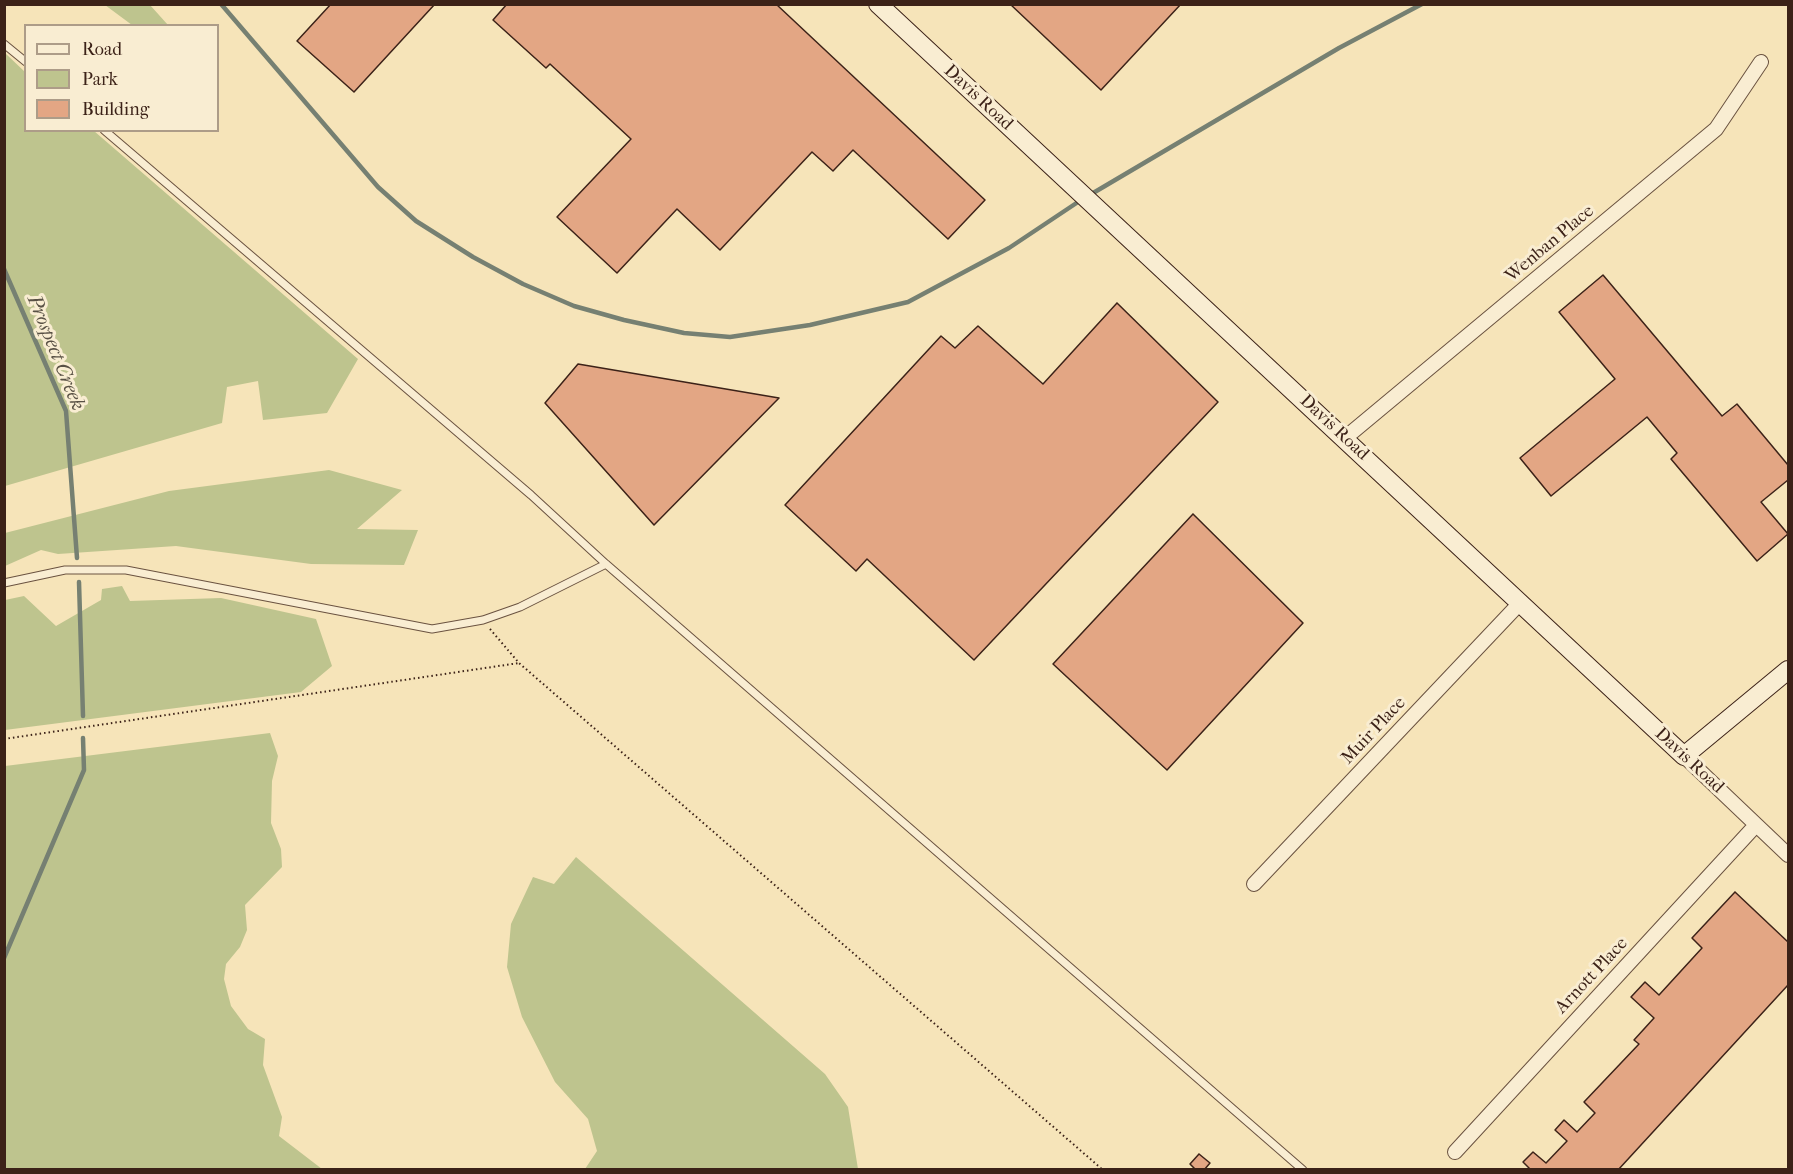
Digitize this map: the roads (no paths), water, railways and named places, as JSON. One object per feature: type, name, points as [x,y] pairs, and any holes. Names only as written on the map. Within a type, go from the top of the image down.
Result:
[{"type":"street","name":"Davis Road","points":[[878,4],[1345,438],[1788,855]]},
{"type":"street","name":"Wenban Place","points":[[1345,438],[1716,129],[1761,62]]},
{"type":"street","name":"Muir Place","points":[[1254,884],[1520,603]]},
{"type":"street","points":[[1684,756],[1788,670]]},
{"type":"street","name":"Arnott Place","points":[[1455,1152],[1756,825]]},
{"type":"lane","points":[[4,44],[24,60]]},
{"type":"lane","points":[[106,132],[531,495],[606,564],[1303,1170]]},
{"type":"lane","points":[[4,583],[65,570],[126,570],[432,629],[483,620],[520,607],[606,564]]},
{"type":"waterway","points":[[221,4],[378,187],[416,221],[473,257],[523,284],[574,306],[624,320],[684,333],[730,337],[810,325],[908,302],[1009,248],[1081,200]]},
{"type":"waterway","points":[[1088,196],[1339,48],[1422,4]]},
{"type":"waterway","name":"Prospect Creek","points":[[4,269],[66,411],[77,558]]},
{"type":"waterway","name":"Prospect Creek","points":[[79,582],[83,716]]},
{"type":"waterway","name":"Prospect Creek","points":[[4,958],[84,770],[83,738]]}]
